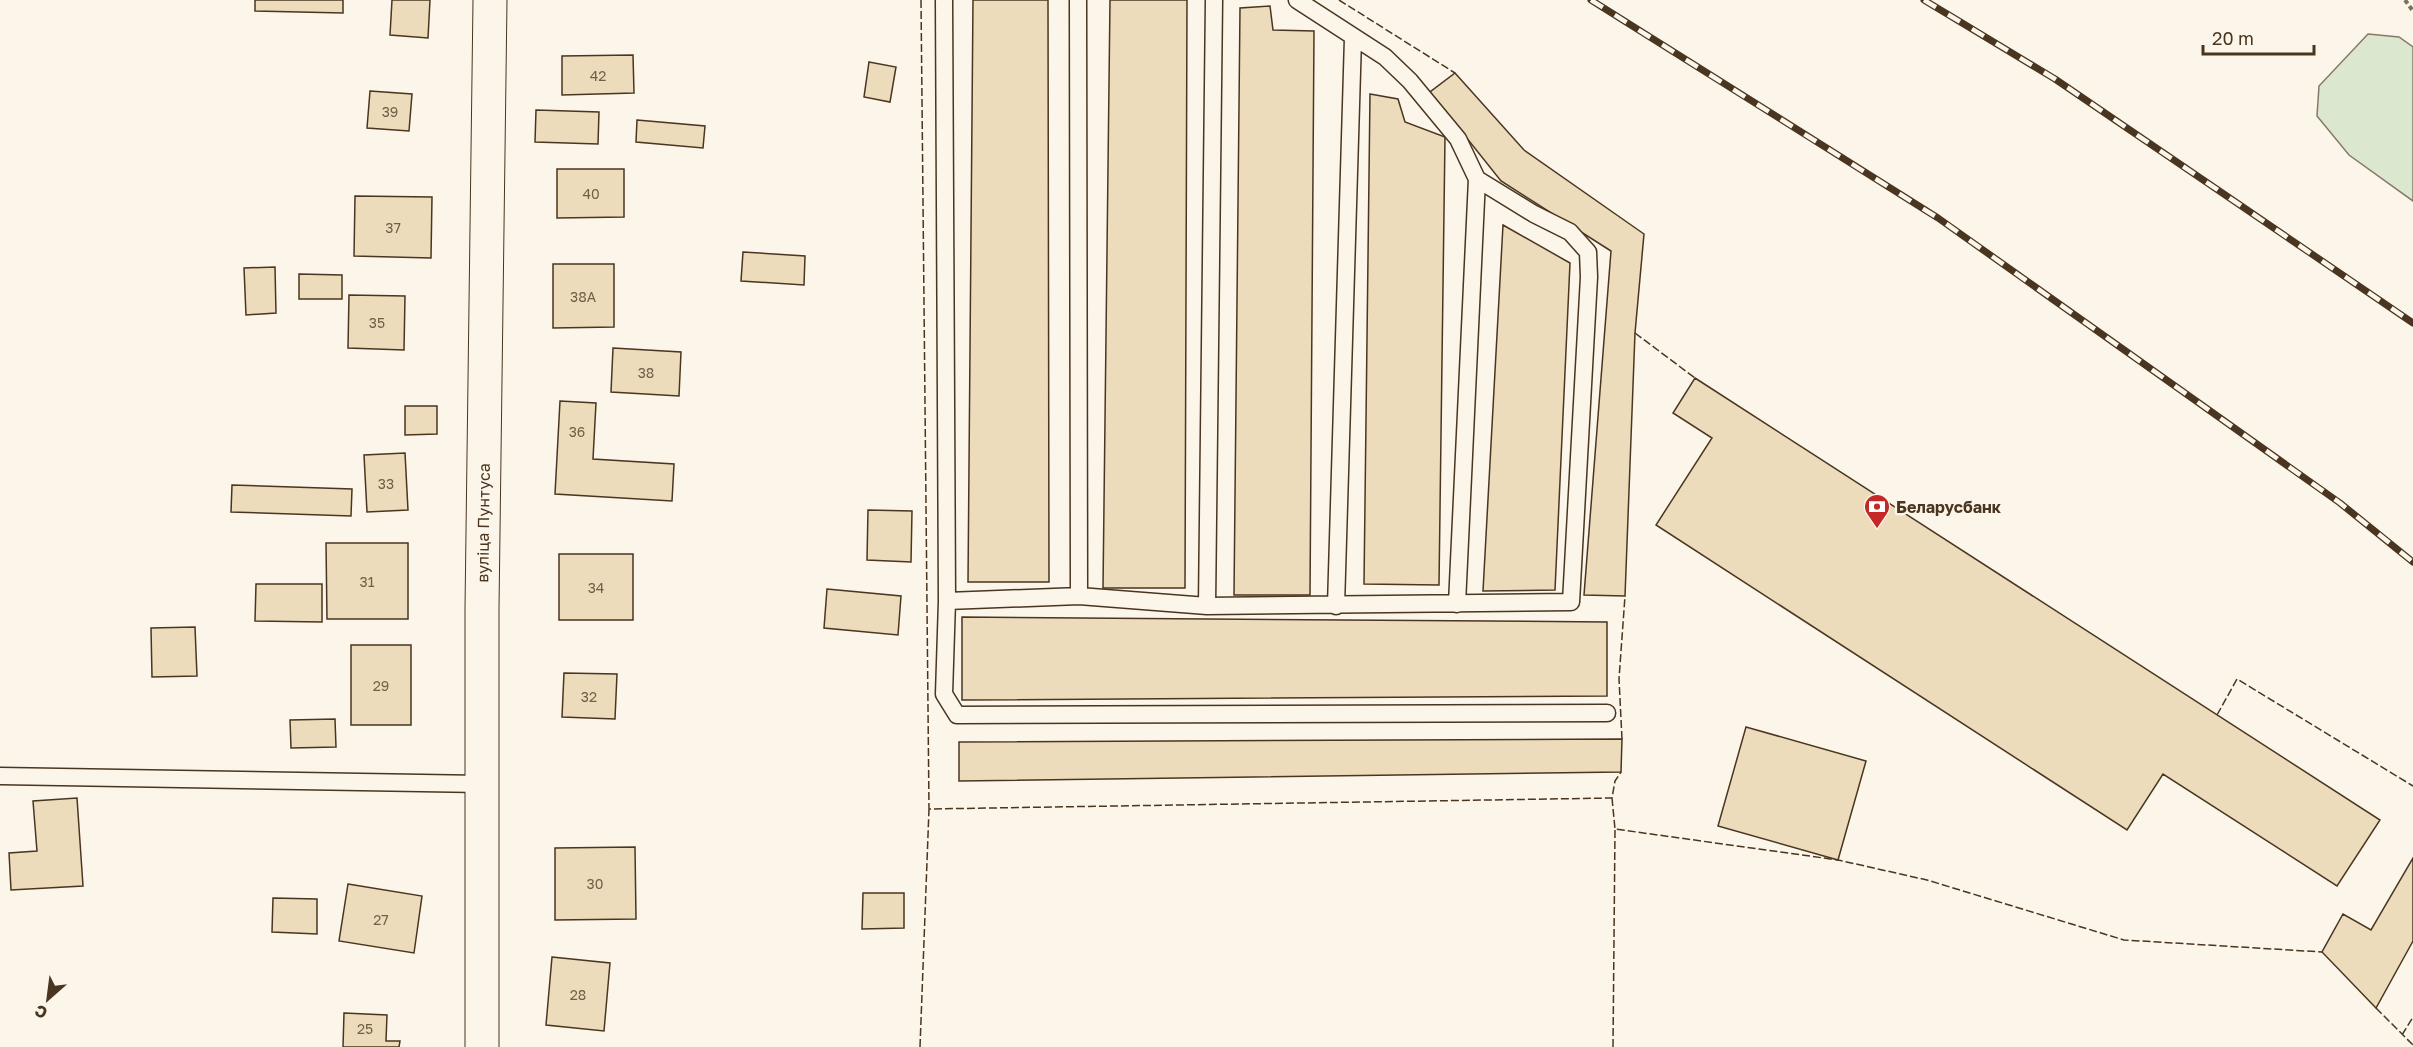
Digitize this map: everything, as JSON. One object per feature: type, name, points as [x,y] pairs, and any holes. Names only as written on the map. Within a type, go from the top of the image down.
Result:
[{"type":"street","name":"вуліца Пунтуса","points":[[482,1047],[482,784],[490,0]]},
{"type":"lane","points":[[944,0],[947,601],[944,694],[957,715],[1608,713]]},
{"type":"lane","points":[[1078,0],[1079,596]]},
{"type":"lane","points":[[1207,606],[1214,0]]},
{"type":"lane","points":[[1297,0],[1385,57],[1410,81],[1458,139],[1477,179],[1457,604]]},
{"type":"lane","points":[[1336,606],[1353,38]]},
{"type":"lane","points":[[947,601],[1079,596],[1207,606],[1571,602],[1590,277],[1588,252],[1570,232],[1534,214],[1477,179]]},
{"type":"lane","points":[[0,776],[482,784]]},
{"type":"path","points":[[2404,0],[2413,11]]},
{"type":"green space","points":[[2368,34],[2399,37],[2413,47],[2413,201],[2349,155],[2317,116],[2319,86]]},
{"type":"building","points":[[255,0],[343,0],[343,13],[255,11]]},
{"type":"building","points":[[392,0],[430,0],[428,38],[390,35]]},
{"type":"building","points":[[973,0],[1048,0],[1049,582],[968,582]]},
{"type":"building","points":[[1110,0],[1187,0],[1185,588],[1103,588]]},
{"type":"building","points":[[1270,6],[1273,30],[1314,31],[1310,595],[1234,595],[1240,8]]},
{"type":"building","points":[[633,55],[634,93],[562,95],[562,56]]},
{"type":"building","points":[[869,62],[896,67],[890,102],[864,97]]},
{"type":"building","points":[[1455,73],[1524,150],[1644,234],[1635,333],[1625,596],[1584,595],[1611,251],[1501,181],[1430,92]]},
{"type":"building","points":[[370,91],[412,94],[409,131],[367,128]]},
{"type":"building","points":[[1370,94],[1398,99],[1405,122],[1445,137],[1439,585],[1364,584]]},
{"type":"building","points":[[536,110],[599,112],[598,144],[535,142]]},
{"type":"building","points":[[637,120],[705,126],[703,148],[636,142]]},
{"type":"building","points":[[557,169],[624,169],[624,217],[557,218]]},
{"type":"building","points":[[355,196],[432,197],[431,258],[354,256]]},
{"type":"building","points":[[1503,225],[1570,263],[1555,590],[1483,591]]},
{"type":"building","points":[[743,252],[805,256],[804,285],[741,281]]},
{"type":"building","points":[[553,264],[614,264],[614,327],[553,328]]},
{"type":"building","points":[[275,267],[276,313],[246,315],[244,268]]},
{"type":"building","points":[[299,274],[342,275],[342,299],[299,299]]},
{"type":"building","points":[[349,295],[405,296],[404,350],[348,348]]},
{"type":"building","points":[[613,348],[681,352],[679,396],[611,392]]},
{"type":"building","points":[[1695,378],[2380,820],[2337,886],[2163,774],[2127,830],[1656,525],[1712,438],[1673,413]]},
{"type":"building","points":[[560,401],[596,403],[593,459],[674,464],[672,501],[555,494]]},
{"type":"building","points":[[405,406],[437,406],[437,434],[405,435]]},
{"type":"building","points":[[405,453],[408,510],[367,512],[364,455]]},
{"type":"building","points":[[232,485],[352,489],[351,516],[231,512]]},
{"type":"building","points":[[868,510],[912,511],[911,562],[867,560]]},
{"type":"building","points":[[326,543],[408,543],[408,619],[327,619]]},
{"type":"building","points":[[559,554],[633,554],[633,620],[559,620]]},
{"type":"building","points":[[256,584],[322,584],[322,622],[255,621]]},
{"type":"building","points":[[827,589],[901,596],[898,635],[824,628]]},
{"type":"building","points":[[962,617],[1607,622],[1607,696],[962,700]]},
{"type":"building","points":[[195,627],[197,676],[152,677],[151,628]]},
{"type":"building","points":[[351,645],[411,645],[411,725],[351,725]]},
{"type":"building","points":[[564,673],[617,674],[615,719],[562,717]]},
{"type":"building","points":[[335,719],[336,747],[291,748],[290,720]]},
{"type":"building","points":[[1746,727],[1866,761],[1838,860],[1718,826]]},
{"type":"building","points":[[1622,739],[1621,772],[959,781],[959,742]]},
{"type":"building","points":[[77,798],[83,886],[11,890],[9,853],[37,851],[33,801]]},
{"type":"building","points":[[635,847],[636,919],[555,920],[555,848]]},
{"type":"building","points":[[2413,858],[2413,941],[2376,1008],[2322,952],[2343,914],[2371,930]]},
{"type":"building","points":[[348,884],[422,896],[414,953],[339,941]]},
{"type":"building","points":[[863,893],[904,893],[904,928],[862,929]]},
{"type":"building","points":[[273,898],[317,899],[317,934],[272,932]]},
{"type":"building","points":[[552,957],[610,963],[604,1031],[546,1025]]},
{"type":"building","points":[[344,1013],[387,1015],[386,1041],[400,1041],[399,1047],[343,1047]]},
{"type":"railway","points":[[1591,0],[1938,218],[2340,503],[2413,562]]},
{"type":"railway","points":[[1924,0],[2055,79],[2413,323]]},
{"type":"fence","points":[[921,0],[929,809],[1612,798],[1615,781],[1621,772]]},
{"type":"fence","points":[[1339,0],[1455,73]]},
{"type":"fence","points":[[1635,333],[1695,378]]},
{"type":"fence","points":[[1622,739],[1619,679],[1625,596]]},
{"type":"fence","points":[[2217,715],[2237,679],[2413,786]]},
{"type":"fence","points":[[1612,798],[1615,829],[1838,860],[1927,880],[2124,940],[2322,952]]},
{"type":"fence","points":[[920,1047],[929,809]]},
{"type":"fence","points":[[1613,1047],[1615,829]]},
{"type":"fence","points":[[2376,1008],[2413,1045]]},
{"type":"fence","points":[[2402,1035],[2413,1017]]},
{"type":"place","name":"Беларусбанк","points":[[1877,530]]}]
